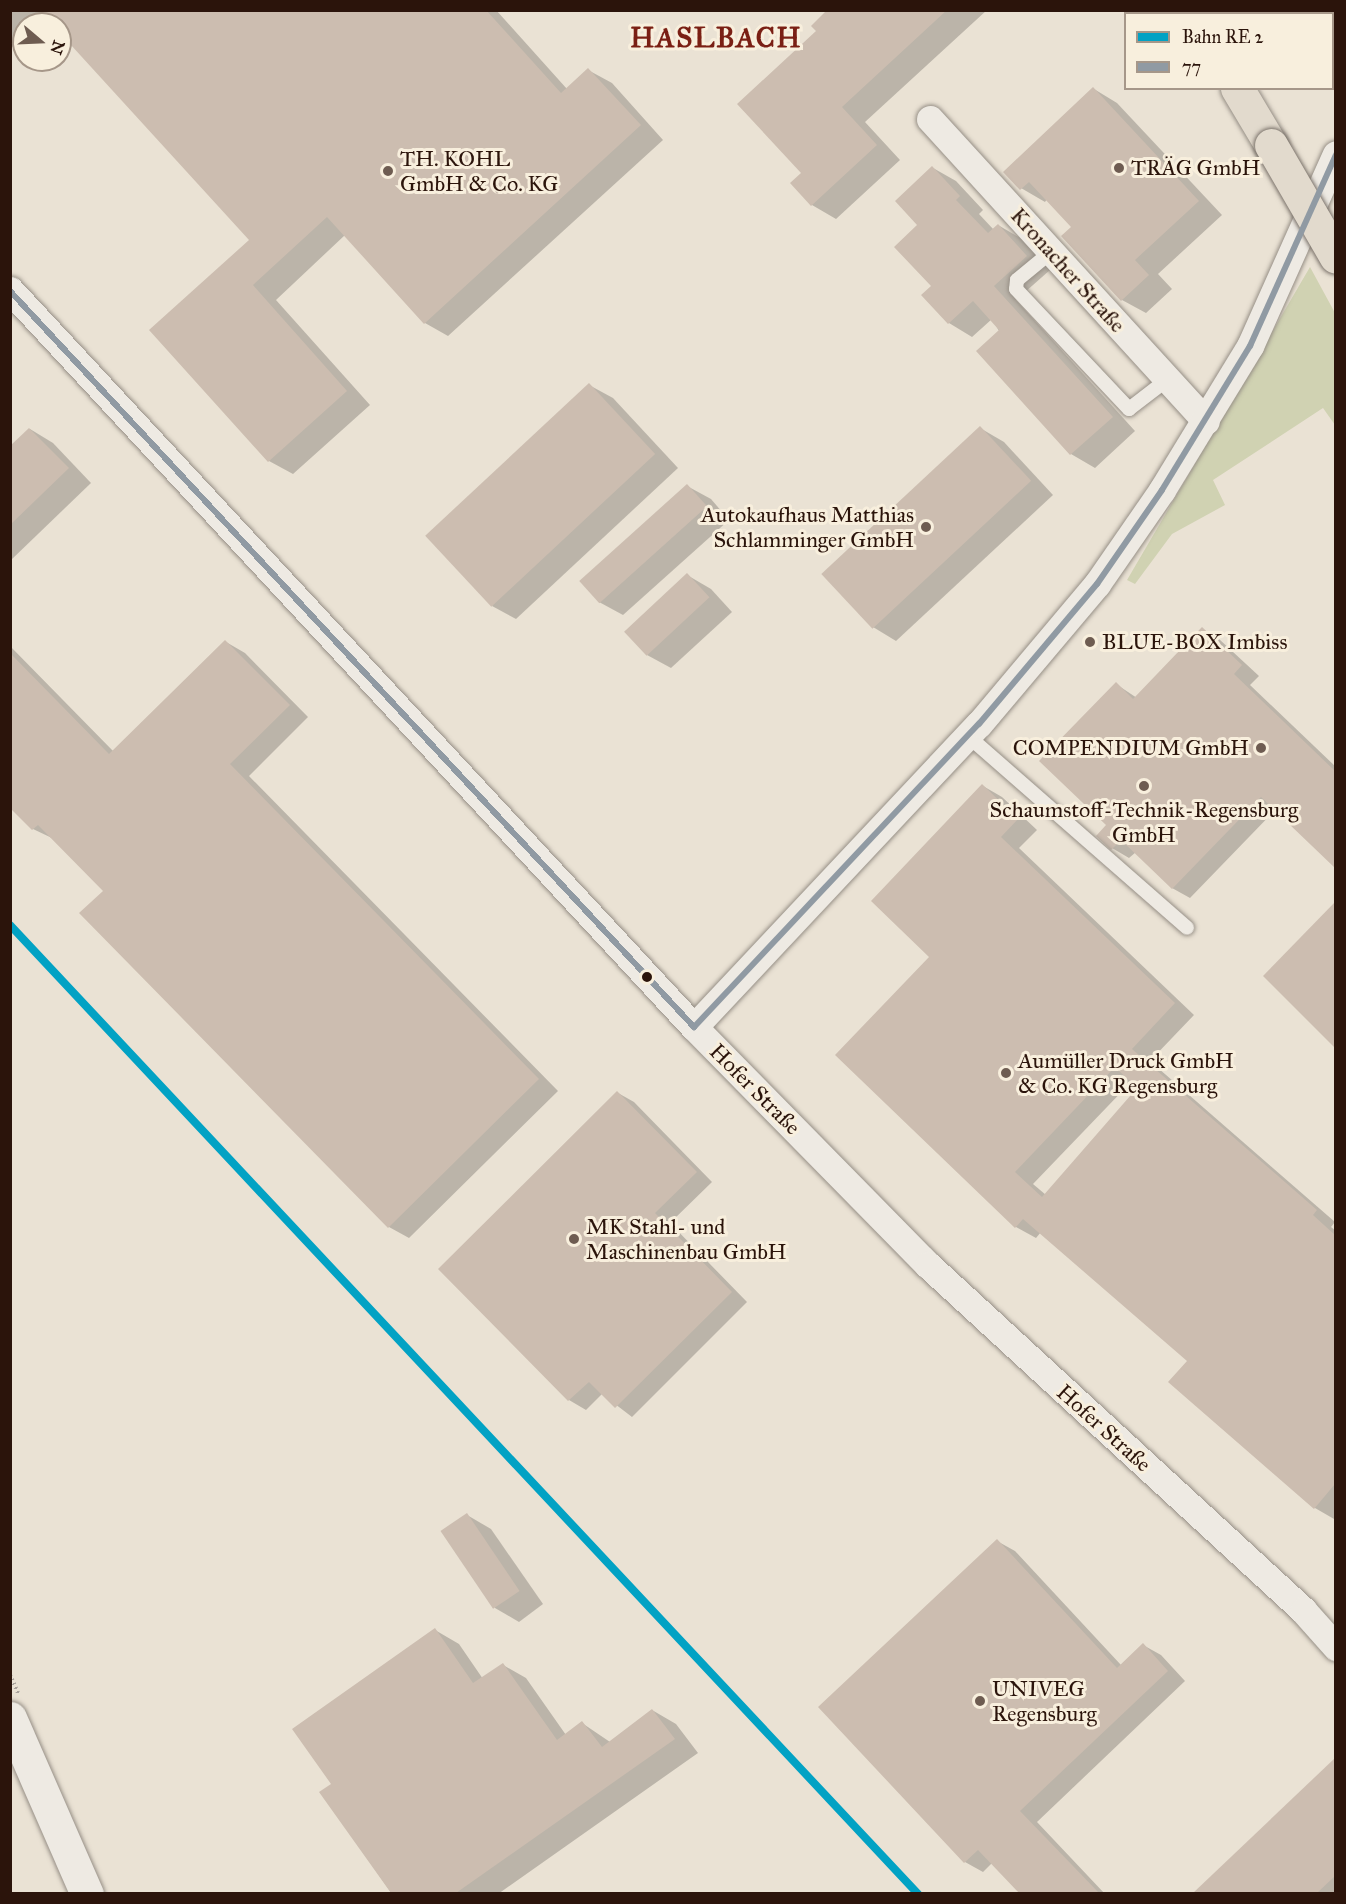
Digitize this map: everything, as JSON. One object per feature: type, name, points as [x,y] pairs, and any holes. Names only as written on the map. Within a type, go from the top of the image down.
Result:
[{"type":"highway","points":[[1238,90],[1335,258]]},
{"type":"street","name":"Kronacher Straße","points":[[930,119],[1206,421]]},
{"type":"street","points":[[694,1027],[968,735],[1097,584],[1206,421],[1250,346],[1335,154]]},
{"type":"street","name":"Hofer Straße","points":[[10,290],[694,1027],[928,1265],[1303,1610],[1335,1647]]},
{"type":"street","points":[[10,1718],[87,1893]]},
{"type":"lane","points":[[1051,252],[1017,280],[1016,289],[1129,409],[1168,379]]},
{"type":"lane","points":[[968,735],[1187,928]]},
{"type":"green space","points":[[1310,267],[1335,313],[1335,425],[1323,408],[1213,480],[1225,505],[1172,534],[1135,584],[1127,580]]},
{"type":"building","name":"TH. KOHL GmbH & Co. KG","points":[[40,10],[486,10],[561,93],[588,68],[641,125],[424,324],[327,217],[253,285],[347,391],[268,462],[149,330],[249,240],[72,46],[72,12],[42,12]]},
{"type":"building","points":[[827,10],[947,10],[842,107],[877,145],[811,206],[790,183],[801,173],[737,104],[816,31],[811,26]]},
{"type":"building","name":"TRÄG GmbH","points":[[1093,87],[1199,201],[1135,260],[1149,275],[1121,301],[1061,236],[1071,227],[1029,182],[1020,190],[1003,172]]},
{"type":"building","points":[[932,166],[960,196],[956,200],[988,233],[998,224],[1027,256],[994,286],[1113,417],[1070,455],[976,351],[999,330],[973,301],[948,324],[921,295],[931,286],[894,247],[917,225],[895,201]]},
{"type":"building","points":[[589,383],[655,454],[491,607],[425,536]]},
{"type":"building","name":"Autokaufhaus Matthias Schlamminger GmbH","points":[[980,426],[1031,481],[872,629],[821,574]]},
{"type":"building","points":[[29,428],[69,468],[10,525],[10,446]]},
{"type":"building","name":"Autokaufhaus Matthias Schlamminger GmbH","points":[[687,484],[707,506],[599,603],[579,581]]},
{"type":"building","points":[[687,573],[710,597],[647,656],[624,632]]},
{"type":"building","points":[[1202,627],[1242,665],[1234,674],[1335,771],[1335,868],[1261,797],[1172,889],[1121,840],[1111,850],[1096,836],[1106,825],[1039,761],[1116,682],[1133,699]]},
{"type":"building","points":[[225,640],[290,705],[230,764],[539,1079],[388,1228],[79,913],[103,891],[38,825],[32,830],[10,808],[10,653],[109,754]]},
{"type":"building","name":"Aumüller Druck GmbH & Co. KG Regensburg","points":[[982,784],[1018,819],[1001,837],[1175,1003],[1132,1049],[1317,1210],[1313,1215],[1335,1235],[1335,1484],[1314,1509],[1168,1382],[1187,1361],[1023,1219],[1015,1228],[835,1055],[929,957],[871,901]],"holes":[[[1115,1067],[1137,1088],[1042,1197],[1015,1172]]]},
{"type":"building","points":[[1335,902],[1335,1048],[1263,976]]},
{"type":"building","name":"MK Stahl- und Maschinenbau GmbH","points":[[617,1091],[697,1172],[655,1213],[732,1292],[615,1408],[589,1382],[568,1401],[438,1269]]},
{"type":"building","points":[[467,1513],[520,1591],[493,1609],[440,1531]]},
{"type":"building","name":"UNIVEG Regensburg","points":[[997,1539],[1117,1668],[1143,1643],[1168,1671],[1020,1811],[1099,1893],[1019,1893],[978,1850],[964,1863],[818,1707]]},
{"type":"building","points":[[435,1628],[473,1683],[503,1663],[557,1740],[582,1721],[602,1747],[652,1709],[675,1739],[456,1893],[391,1893],[319,1792],[331,1784],[292,1729]]},
{"type":"building","points":[[1335,1758],[1335,1876],[1317,1893],[1193,1893]]},
{"type":"transit line","name":"77","points":[[694,1027],[979,724],[1097,584],[1162,490],[1250,346],[1336,155]]},
{"type":"transit line","name":"77","points":[[10,291],[694,1027]]},
{"type":"transit line","points":[[10,925],[918,1894]]},
{"type":"place","name":"TRÄG GmbH","points":[[1119,168]]},
{"type":"place","name":"TH. KOHL GmbH & Co. KG","points":[[388,171]]},
{"type":"place","name":"Autokaufhaus Matthias Schlamminger GmbH","points":[[926,527]]},
{"type":"place","name":"BLUE-BOX Imbiss","points":[[1090,642]]},
{"type":"place","name":"COMPENDIUM GmbH","points":[[1261,748]]},
{"type":"place","name":"Schaumstoff-Technik-Regensburg GmbH","points":[[1144,786]]},
{"type":"place","name":"Aumüller Druck GmbH & Co. KG Regensburg","points":[[1006,1073]]},
{"type":"place","name":"MK Stahl- und Maschinenbau GmbH","points":[[574,1239]]},
{"type":"place","name":"UNIVEG Regensburg","points":[[980,1701]]},
{"type":"district","name":"HASLBACH","points":[[716,38]]}]
